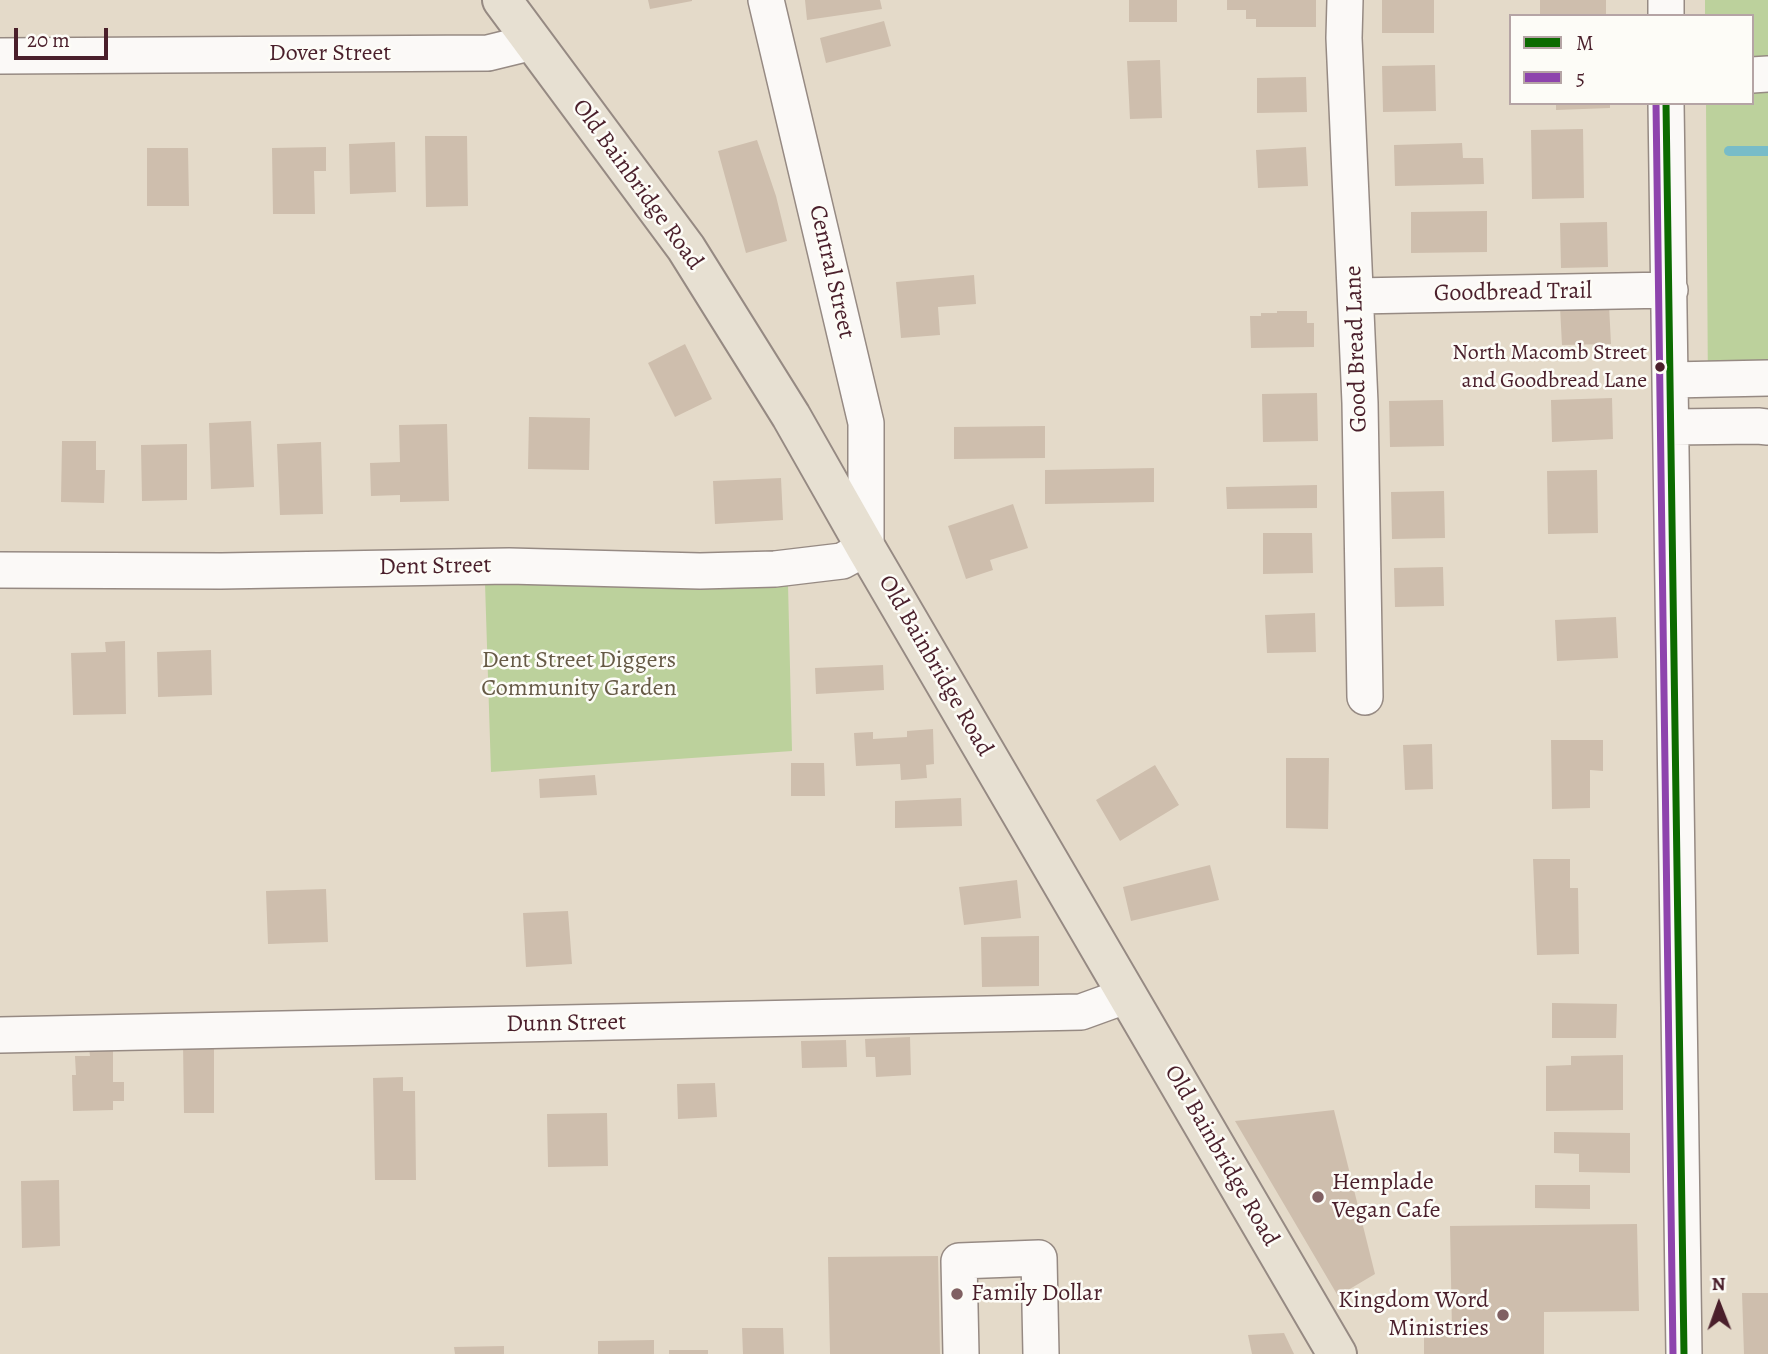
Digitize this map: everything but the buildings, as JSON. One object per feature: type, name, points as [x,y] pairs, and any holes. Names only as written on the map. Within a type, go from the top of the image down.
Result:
[{"type":"main road","name":"Old Bainbridge Road","points":[[502,0],[686,248],[791,416],[1337,1354]]},
{"type":"street","name":"Central Street","points":[[766,0],[866,423],[866,548]]},
{"type":"street","name":"Good Bread Lane","points":[[1345,0],[1344,38],[1360,403],[1365,697]]},
{"type":"street","name":"Dover Street","points":[[0,56],[488,53],[533,41]]},
{"type":"street","points":[[1667,105],[1684,1354]]},
{"type":"street","name":"Goodbread Trail","points":[[1356,296],[1670,290]]},
{"type":"street","points":[[1671,380],[1768,378]]},
{"type":"street","points":[[1672,427],[1765,429]]},
{"type":"street","name":"Dent Street","points":[[0,570],[221,571],[509,566],[699,571],[762,569],[842,561],[866,548]]},
{"type":"street","name":"Dunn Street","points":[[0,1035],[1082,1012],[1128,995]]},
{"type":"street","points":[[961,1354],[959,1261],[1039,1258],[1041,1354]]},
{"type":"green space","points":[[1705,0],[1768,0],[1768,394],[1708,395],[1706,105],[1754,105],[1754,14],[1705,14]]},
{"type":"green space","name":"Dent Street Diggers Community Garden","points":[[485,583],[788,584],[792,751],[491,772]]},
{"type":"waterway","points":[[1729,151],[1768,151]]},
{"type":"transit line","name":"5","points":[[1656,105],[1673,1354]]},
{"type":"transit line","name":"M","points":[[1666,105],[1684,1354]]},
{"type":"place","name":"North Macomb Street and Goodbread Lane","points":[[1660,367]]},
{"type":"place","name":"Hemplade Vegan Cafe","points":[[1318,1197]]},
{"type":"place","name":"Family Dollar","points":[[957,1294]]},
{"type":"place","name":"Kingdom Word Ministries","points":[[1503,1315]]}]
